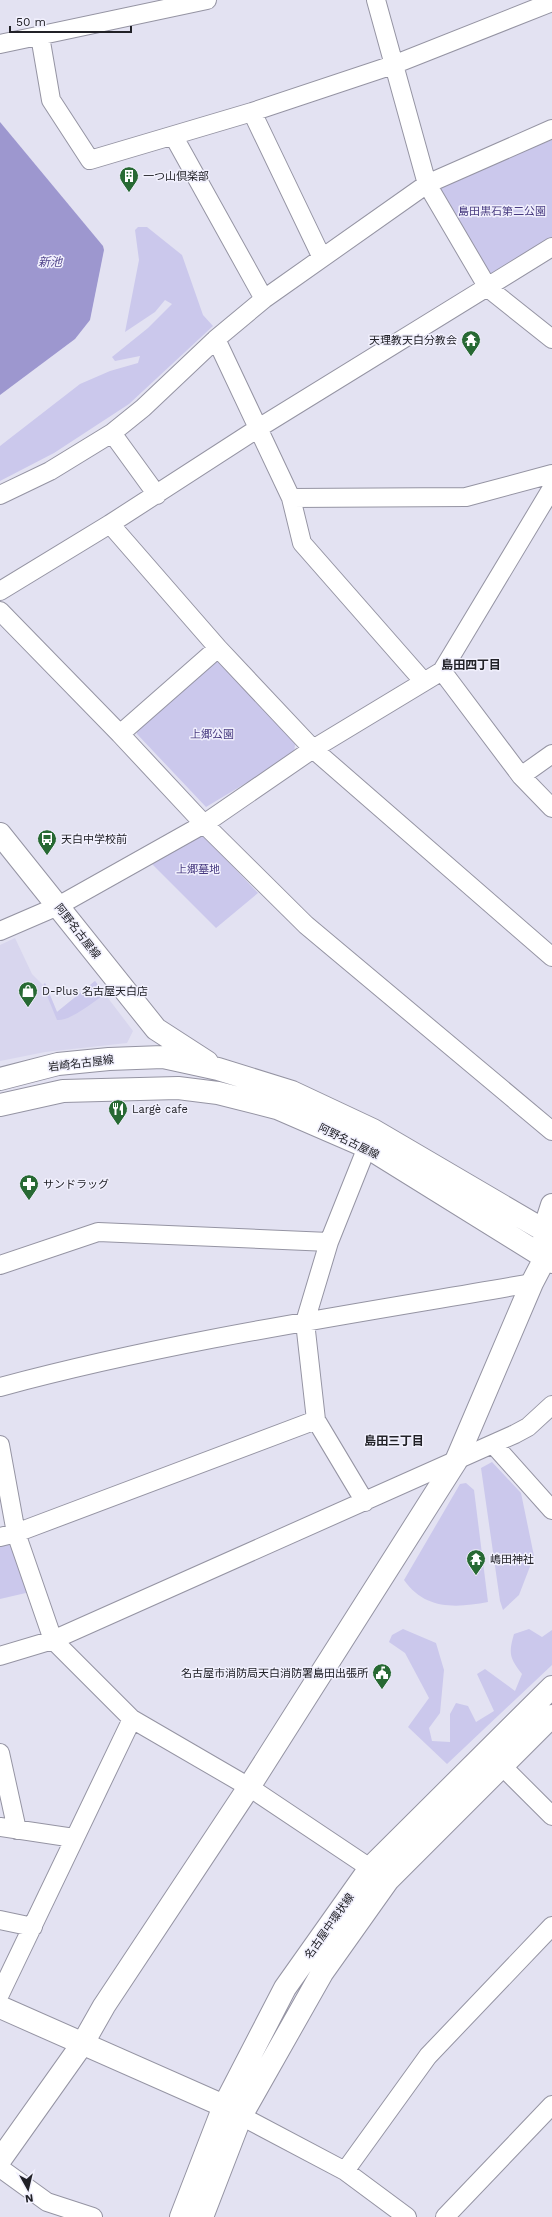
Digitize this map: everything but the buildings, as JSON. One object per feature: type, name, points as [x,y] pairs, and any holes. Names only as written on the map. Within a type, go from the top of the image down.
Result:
[{"type":"main road","name":"阿野名古屋線","points":[[0,834],[156,1029],[218,1070]]},
{"type":"main road","name":"阿野名古屋線","points":[[156,1029],[163,1057],[218,1070],[292,1092],[373,1130],[548,1232]]},
{"type":"main road","name":"岩崎名古屋線","points":[[0,1079],[58,1064],[109,1059],[163,1057]]},
{"type":"main road","points":[[0,1105],[63,1091],[154,1088],[163,1057]]},
{"type":"main road","name":"阿野名古屋線","points":[[154,1088],[178,1088],[218,1093],[277,1108],[367,1147],[549,1260]]},
{"type":"main road","points":[[0,2160],[82,2043],[104,2006],[249,1787],[456,1462],[532,1283],[549,1260],[548,1232],[552,1205]]},
{"type":"main road","name":"名古屋中環状線","points":[[181,2217],[232,2111],[285,1988],[370,1868],[552,1687]]},
{"type":"main road","name":"名古屋中環状線","points":[[202,2217],[232,2111],[322,1973],[388,1880],[501,1765],[552,1716]]},
{"type":"main road","points":[[0,2007],[232,2111]]},
{"type":"street","points":[[0,44],[207,0]]},
{"type":"street","points":[[376,0],[427,184],[488,288],[552,339]]},
{"type":"street","points":[[40,36],[52,100],[90,160],[174,137],[393,65],[552,2]]},
{"type":"street","points":[[252,112],[322,258]]},
{"type":"street","points":[[0,495],[50,471],[112,433],[143,408],[216,338],[264,299],[427,184],[552,129]]},
{"type":"street","points":[[174,137],[264,299]]},
{"type":"street","points":[[0,591],[157,495],[257,429],[488,288],[552,247]]},
{"type":"street","points":[[216,338],[257,429],[291,498],[302,543],[424,682]]},
{"type":"street","points":[[112,433],[157,495]]},
{"type":"street","points":[[291,498],[466,497],[552,474]]},
{"type":"street","points":[[0,931],[58,906],[204,824],[313,749],[442,671],[552,488]]},
{"type":"street","points":[[110,524],[218,648],[313,749],[552,957]]},
{"type":"street","points":[[0,611],[120,734],[204,824],[306,925],[552,1131]]},
{"type":"street","points":[[120,734],[218,648]]},
{"type":"street","points":[[442,671],[522,776],[552,808]]},
{"type":"street","points":[[522,776],[552,754]]},
{"type":"street","points":[[365,1502],[316,1420],[306,1322],[329,1242],[367,1147]]},
{"type":"street","points":[[0,1264],[98,1232],[329,1242]]},
{"type":"street","points":[[0,1387],[81,1366],[306,1322],[532,1283]]},
{"type":"street","points":[[0,1656],[53,1640],[456,1462],[528,1427],[552,1406]]},
{"type":"street","points":[[8,1535],[316,1420]]},
{"type":"street","points":[[493,1444],[552,1510]]},
{"type":"street","points":[[0,1445],[8,1535],[53,1640],[132,1719],[249,1787],[370,1868]]},
{"type":"street","points":[[0,1994],[132,1719]]},
{"type":"street","points":[[0,1753],[9,1828],[74,1838]]},
{"type":"street","points":[[501,1765],[552,1816]]},
{"type":"street","points":[[0,1920],[33,1927]]},
{"type":"street","points":[[346,2171],[428,2056],[552,1926]]},
{"type":"street","points":[[445,2217],[552,2106]]},
{"type":"street","points":[[232,2111],[346,2171],[407,2217]]},
{"type":"street","points":[[0,2168],[46,2210],[93,2217]]},
{"type":"shaded area","points":[[15,938],[32,974],[43,985],[45,983],[57,1012],[95,981],[133,1031],[127,1043],[45,1052],[0,1061],[0,945]]},
{"type":"green space","name":"島田黒石第二公園","points":[[552,140],[552,237],[490,275],[437,185]]},
{"type":"green space","points":[[138,227],[147,227],[182,255],[203,315],[213,326],[129,404],[54,453],[0,481],[0,446],[80,384],[110,371],[138,363],[140,356],[115,361],[112,357],[148,328],[172,304],[165,300],[155,312],[125,332],[139,260],[135,230]]},
{"type":"green space","name":"上郷公園","points":[[211,660],[220,660],[295,744],[294,754],[206,807],[137,734],[136,726]]},
{"type":"green space","name":"上郷墓地","points":[[198,835],[206,838],[258,893],[216,928],[152,864]]},
{"type":"green space","points":[[95,981],[105,994],[75,1014],[57,1020],[43,986],[45,983],[57,1012]]},
{"type":"green space","points":[[492,1462],[521,1493],[534,1556],[519,1595],[503,1610],[500,1601],[481,1468]]},
{"type":"green space","points":[[466,1483],[474,1490],[488,1602],[453,1606],[431,1602],[412,1590],[404,1580],[460,1484]]},
{"type":"green space","points":[[6,1542],[14,1546],[30,1592],[0,1599],[0,1544]]},
{"type":"green space","points":[[403,1629],[436,1643],[444,1670],[440,1713],[429,1728],[432,1741],[450,1742],[450,1714],[456,1703],[468,1706],[476,1722],[494,1711],[477,1674],[485,1669],[515,1691],[522,1674],[511,1656],[511,1646],[514,1634],[529,1629],[542,1637],[552,1630],[552,1665],[447,1764],[408,1727],[429,1698],[405,1653],[389,1642],[392,1635]]},
{"type":"water","name":"新池","points":[[0,122],[103,246],[104,250],[90,320],[75,339],[0,395]]},
{"type":"place","name":"一つ山倶楽部","points":[[129,193]]},
{"type":"place","name":"天理教天白分教会","points":[[471,357]]},
{"type":"place","name":"天白中学校前","points":[[47,856]]},
{"type":"place","name":"D-Plus 名古屋天白店","points":[[28,1008]]},
{"type":"place","name":"Largè cafe","points":[[118,1126]]},
{"type":"place","name":"サンドラッグ","points":[[29,1201]]},
{"type":"place","name":"嶋田神社","points":[[476,1576]]},
{"type":"place","name":"名古屋市消防局天白消防署島田出張所","points":[[382,1690]]},
{"type":"district","name":"島田四丁目","points":[[471,665]]},
{"type":"district","name":"島田三丁目","points":[[394,1441]]}]
